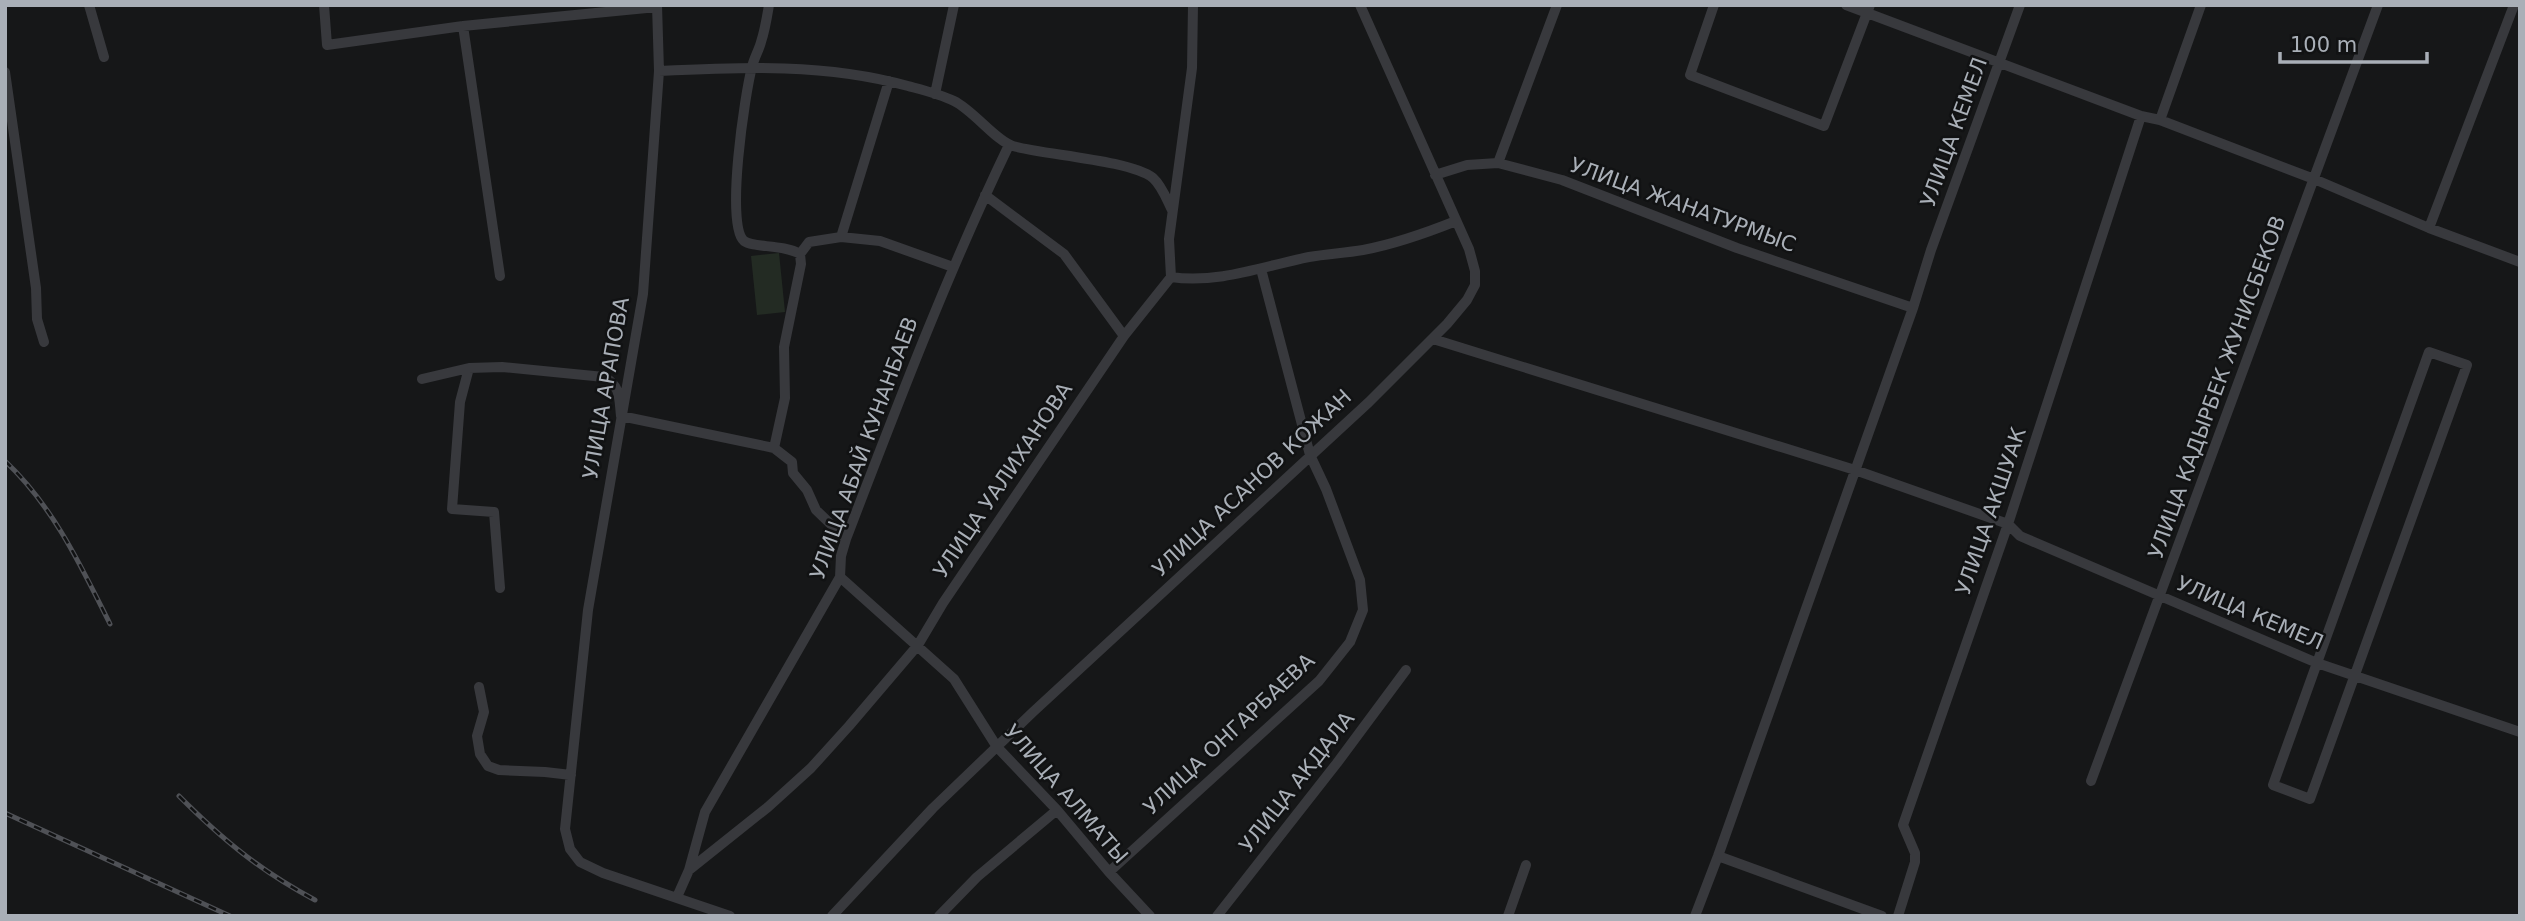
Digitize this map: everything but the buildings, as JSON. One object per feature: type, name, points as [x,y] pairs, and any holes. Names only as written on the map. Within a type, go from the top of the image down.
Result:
[{"type":"street","points":[[89,5],[104,57]]},
{"type":"street","points":[[324,5],[327,46],[463,26],[657,6]]},
{"type":"street","points":[[769,5],[762,41],[752,66],[735,181],[739,233],[744,241],[752,244],[789,248],[800,254]]},
{"type":"street","points":[[935,94],[954,5]]},
{"type":"street","points":[[1193,5],[1192,68],[1169,239],[1171,277],[1194,280],[1261,269],[1310,257],[1363,250],[1414,237],[1456,221]]},
{"type":"street","name":"УЛИЦА АСАНОВ КОЖАН","points":[[832,916],[933,808],[1433,339],[1467,300],[1475,285],[1475,271],[1469,248],[1360,5]]},
{"type":"street","points":[[1497,163],[1557,5]]},
{"type":"street","points":[[1714,5],[1689,75],[1824,126],[1869,9]]},
{"type":"street","points":[[1846,5],[1869,9],[2000,63],[2141,116],[2160,120],[2520,262]]},
{"type":"street","name":"УЛИЦА КЕМЕЛ","points":[[1695,916],[2020,5]]},
{"type":"street","points":[[2160,120],[2201,5]]},
{"type":"street","name":"УЛИЦА КАДЫРБЕК ЖУНИСБЕКОВ","points":[[2091,780],[2378,5]]},
{"type":"street","points":[[2429,228],[2514,5]]},
{"type":"street","name":"УЛИЦА АРАПОВА","points":[[657,6],[659,71],[643,295],[588,610],[565,829],[570,849],[580,862],[603,873],[677,897]]},
{"type":"street","points":[[463,26],[500,276]]},
{"type":"street","points":[[659,71],[752,66],[821,70],[889,81],[955,101],[1009,145],[1132,169],[1153,178],[1165,194],[1173,212]]},
{"type":"street","points":[[5,72],[36,288],[37,319],[44,342]]},
{"type":"street","points":[[841,237],[889,81]]},
{"type":"street","name":"УЛИЦА АКШУАК","points":[[1898,916],[1915,862],[1915,853],[1903,825],[2008,524],[2141,116]]},
{"type":"street","name":"УЛИЦА АБАЙ КУНАНБАЕВ","points":[[689,870],[705,812],[840,577],[841,556],[846,539],[910,372],[953,267],[1009,145]]},
{"type":"street","name":"УЛИЦА ЖАНАТУРМЫС","points":[[1436,175],[1467,165],[1497,163],[1562,180],[1737,248],[1913,308]]},
{"type":"street","points":[[985,195],[1064,254],[1124,336]]},
{"type":"street","points":[[774,448],[785,398],[784,347],[801,264],[800,254],[809,242],[841,237],[880,241],[953,267]]},
{"type":"street","name":"УЛИЦА ОНГАРБАЕВА","points":[[1109,872],[1319,681],[1350,642],[1363,610],[1360,580],[1330,499],[1310,455],[1261,269]]},
{"type":"street","name":"УЛИЦА УАЛИХАНОВА","points":[[677,897],[689,870],[768,807],[811,768],[918,645],[943,603],[1124,336],[1171,277]]},
{"type":"street","name":"УЛИЦА КЕМЕЛ","points":[[1433,339],[1855,470],[2008,524],[2020,536],[2317,663],[2520,732]]},
{"type":"street","points":[[2429,352],[2467,365],[2354,677],[2310,799],[2273,785],[2429,352]]},
{"type":"street","points":[[469,368],[460,402],[452,509],[494,512],[500,588]]},
{"type":"street","points":[[422,379],[469,368],[537,369],[604,377],[613,382],[619,391],[621,416],[774,448],[792,462],[793,473],[807,490],[816,510],[846,539]]},
{"type":"street","name":"УЛИЦА АЛМАТЫ","points":[[840,577],[954,679],[997,747],[1057,810],[1150,916]]},
{"type":"street","name":"УЛИЦА АКДАЛА","points":[[1217,916],[1406,670]]},
{"type":"street","points":[[479,687],[484,712],[477,736],[480,754],[488,766],[499,770],[571,775]]},
{"type":"street","points":[[939,916],[977,877],[1057,810]]},
{"type":"street","points":[[1718,856],[1878,915]]},
{"type":"street","points":[[1508,916],[1526,865]]},
{"type":"street","points":[[677,897],[730,916]]},
{"type":"shaded area","points":[[779,253],[785,312],[757,315],[751,256]]},
{"type":"railway","points":[[5,461],[38,497],[52,517],[110,624]]},
{"type":"railway","points":[[179,796],[242,853],[315,900]]},
{"type":"railway","points":[[5,813],[230,916]]}]
